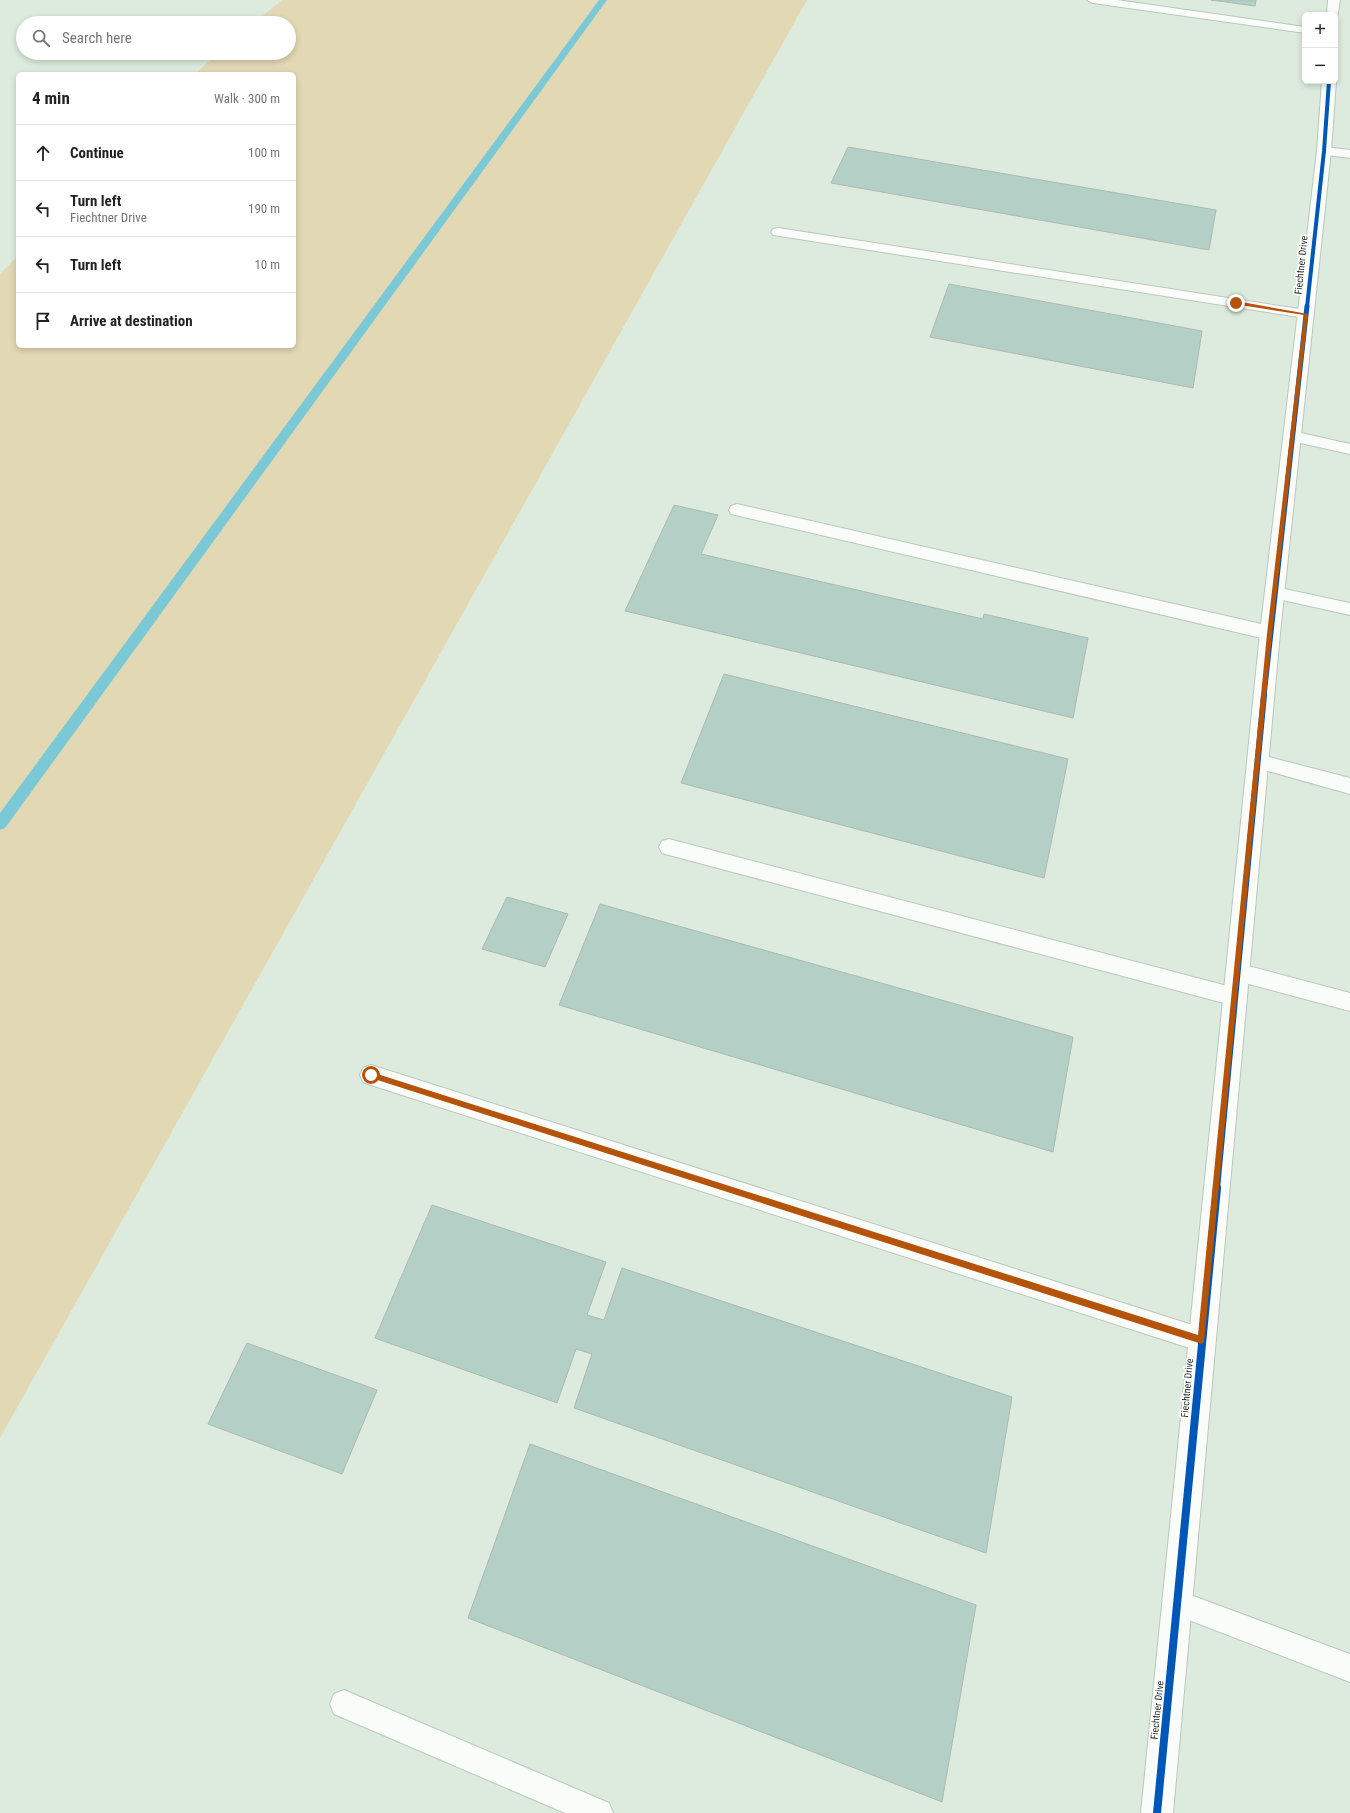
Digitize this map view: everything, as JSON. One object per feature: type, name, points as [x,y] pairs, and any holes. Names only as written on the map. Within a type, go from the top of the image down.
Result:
[{"type":"street","points":[[1333,12],[1334,0]]},
{"type":"street","name":"Fiechtner Drive","points":[[1157,1813],[1257,761],[1324,151],[1329,84]]},
{"type":"street","points":[[1324,151],[1350,154]]},
{"type":"lane","points":[[1093,0],[1302,30]]},
{"type":"lane","points":[[778,232],[1306,314]]},
{"type":"lane","points":[[1292,436],[1350,449]]},
{"type":"lane","points":[[738,510],[1270,634]]},
{"type":"lane","points":[[1275,593],[1350,609]]},
{"type":"lane","points":[[1257,761],[1350,786]]},
{"type":"lane","points":[[669,847],[1235,997]]},
{"type":"lane","points":[[1237,972],[1350,1002]]},
{"type":"lane","points":[[371,1075],[1202,1340]]},
{"type":"lane","points":[[1177,1603],[1350,1668]]},
{"type":"lane","points":[[344,1704],[599,1813]]},
{"type":"shaded area","points":[[282,0],[807,0],[0,1438],[0,274],[16,258],[16,348],[296,348],[296,72],[197,72],[210,60],[296,60],[296,16],[263,16]]},
{"type":"building","points":[[1211,0],[1256,0],[1255,6]]},
{"type":"building","points":[[848,147],[1216,210],[1209,250],[831,183]]},
{"type":"building","points":[[949,284],[1202,331],[1193,388],[930,337]]},
{"type":"building","points":[[674,505],[718,515],[701,554],[983,619],[984,614],[1088,638],[1073,718],[625,611]]},
{"type":"building","points":[[724,674],[1068,759],[1044,878],[681,783]]},
{"type":"building","points":[[507,897],[568,914],[545,967],[482,949]]},
{"type":"building","points":[[600,904],[1073,1037],[1053,1152],[559,1005]]},
{"type":"building","points":[[432,1205],[606,1262],[587,1315],[604,1320],[622,1268],[1012,1397],[986,1553],[574,1408],[592,1354],[576,1349],[557,1403],[375,1338]]},
{"type":"building","points":[[247,1343],[377,1390],[342,1474],[208,1424]]},
{"type":"building","points":[[530,1444],[976,1605],[942,1802],[468,1618]]},
{"type":"waterway","points":[[0,824],[603,0]]},
{"type":"cycle path","points":[[1157,1813],[1270,633],[1324,151],[1329,84]]},
{"type":"route","points":[[371,1075],[1202,1340],[1270,634],[1306,314],[1236,303]]}]
